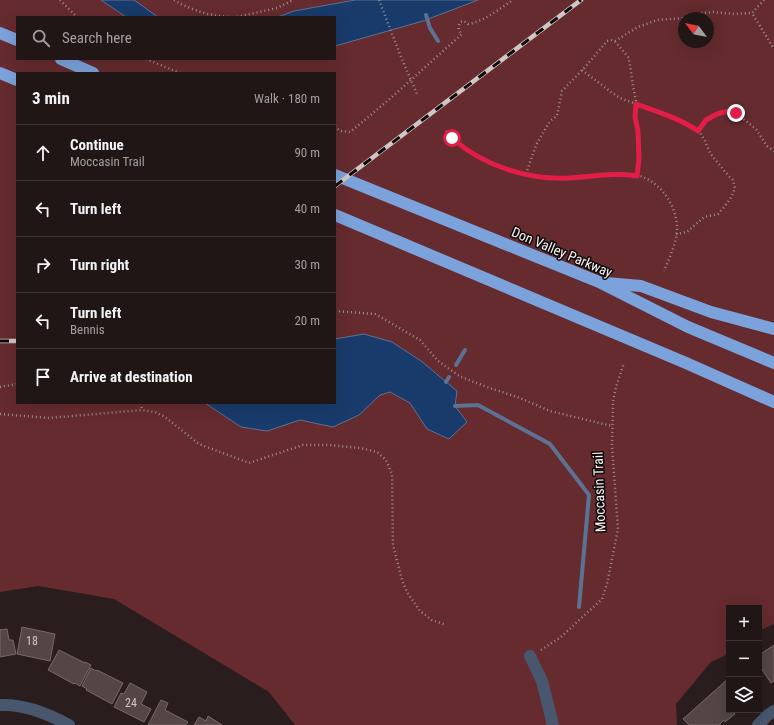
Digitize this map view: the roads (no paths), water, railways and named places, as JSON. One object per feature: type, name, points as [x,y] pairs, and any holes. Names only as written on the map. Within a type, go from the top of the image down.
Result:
[{"type":"highway","points":[[0,33],[16,40]]},
{"type":"highway","points":[[63,60],[91,72]]},
{"type":"highway","points":[[0,73],[16,80]]},
{"type":"highway","name":"Don Valley Parkway","points":[[336,175],[599,282],[688,327],[774,363]]},
{"type":"highway","points":[[336,214],[679,360],[774,402]]},
{"type":"highway","points":[[599,282],[640,286],[711,312],[774,329]]},
{"type":"street","points":[[530,656],[542,681],[550,706],[553,725]]},
{"type":"street","points":[[0,705],[35,709],[69,725]]},
{"type":"street","points":[[758,725],[774,711]]},
{"type":"water","points":[[101,0],[134,0],[157,16],[125,16]]},
{"type":"water","points":[[355,0],[478,0],[423,21],[336,46],[336,16],[281,16],[294,11]]},
{"type":"water","points":[[364,334],[392,342],[421,361],[457,391],[455,406],[467,422],[449,439],[427,429],[410,403],[390,392],[380,395],[359,415],[333,427],[300,420],[267,431],[241,427],[206,404],[336,404],[336,339]]},
{"type":"waterway","points":[[426,15],[430,28],[438,41]]},
{"type":"waterway","points":[[456,365],[465,350]]},
{"type":"waterway","points":[[446,382],[449,377]]},
{"type":"waterway","points":[[455,406],[478,405],[550,444],[589,495],[579,607]]},
{"type":"railway","points":[[336,185],[581,0]]},
{"type":"railway","points":[[0,341],[16,341]]}]
